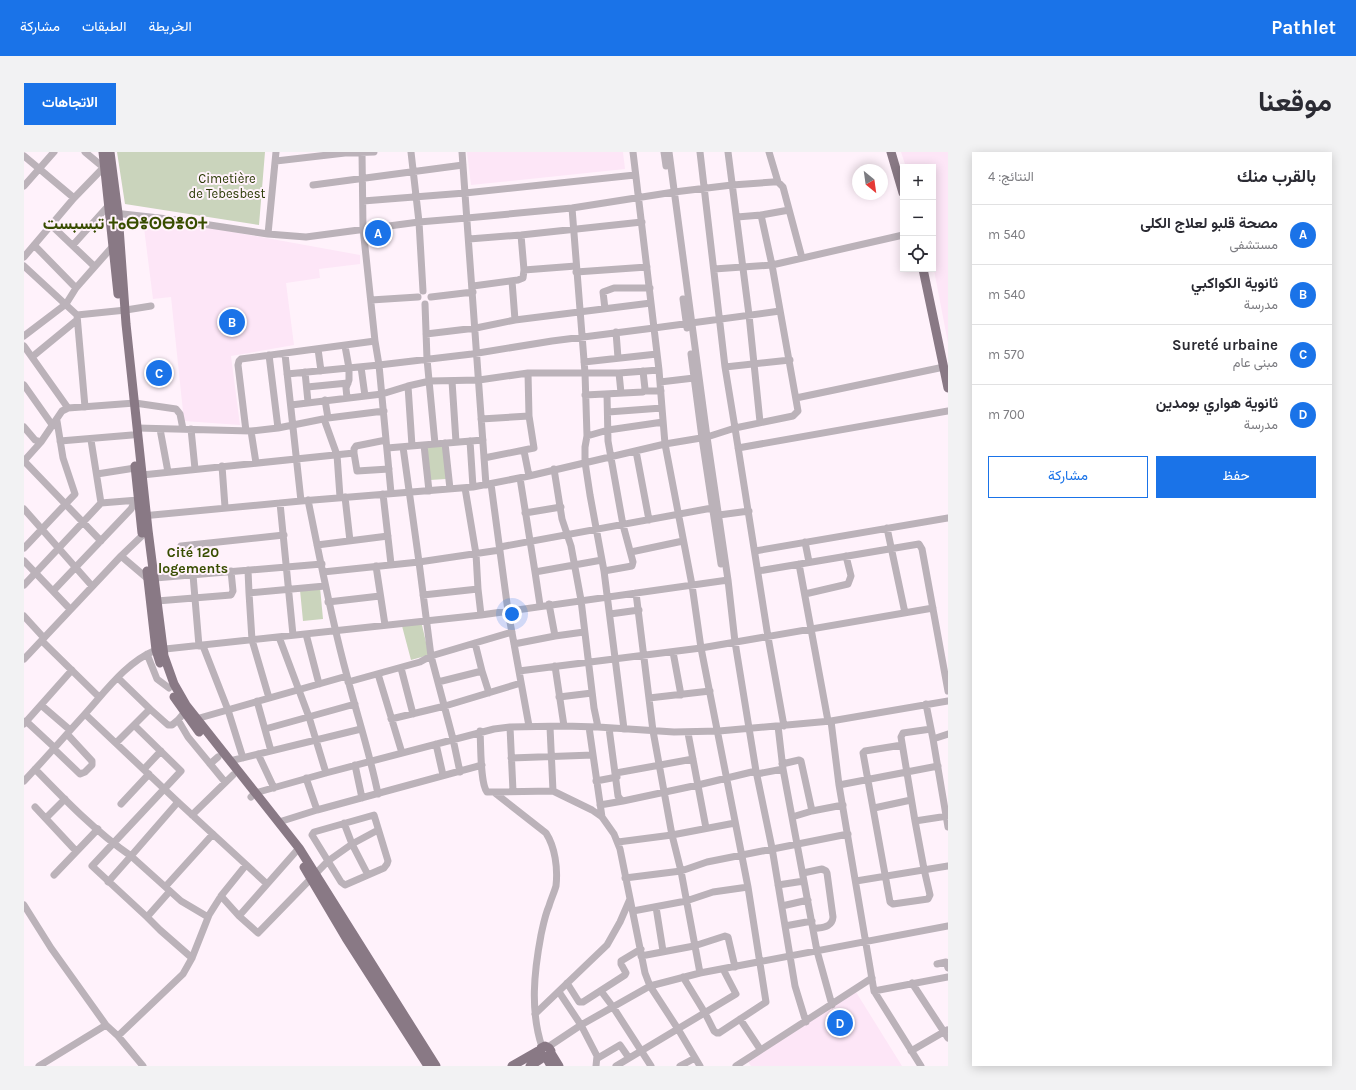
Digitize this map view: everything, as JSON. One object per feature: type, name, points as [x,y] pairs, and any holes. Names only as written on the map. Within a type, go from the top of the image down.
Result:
[{"type":"main road","points":[[104,152],[104,167],[112,211],[123,310],[143,516],[160,650],[179,694],[196,719],[230,761],[253,795],[297,850]]},
{"type":"main road","points":[[110,152],[113,246],[123,310]]},
{"type":"main road","points":[[891,152],[900,183]]},
{"type":"main road","points":[[894,152],[900,172]]},
{"type":"main road","points":[[926,272],[946,368],[948,388]]},
{"type":"main road","points":[[138,471],[137,500],[143,516]]},
{"type":"main road","points":[[152,579],[157,601],[160,650],[159,672],[169,688],[181,717],[218,756],[233,775],[279,822],[428,1066]]},
{"type":"main road","points":[[342,924],[436,1066]]},
{"type":"main road","points":[[512,1066],[545,1052]]},
{"type":"main road","points":[[530,1066],[545,1052]]},
{"type":"main road","points":[[545,1052],[551,1066]]},
{"type":"main road","points":[[545,1052],[559,1066]]},
{"type":"street","points":[[24,186],[54,152]]},
{"type":"street","points":[[24,257],[74,198],[104,167],[85,152]]},
{"type":"street","points":[[268,234],[276,152]]},
{"type":"street","points":[[276,161],[345,152],[374,152]]},
{"type":"street","points":[[362,152],[363,228],[375,341],[380,365],[391,493]]},
{"type":"street","points":[[411,152],[419,222],[423,291]]},
{"type":"street","points":[[462,152],[476,328],[484,458],[500,548],[508,610],[529,726]]},
{"type":"street","points":[[633,152],[640,198],[659,370],[664,444],[692,585],[710,692],[748,887],[766,1002],[717,1033],[714,1031],[683,977]]},
{"type":"street","points":[[664,152],[705,437],[712,508],[726,580]]},
{"type":"street","points":[[669,152],[671,193]]},
{"type":"street","points":[[700,152],[725,367],[749,511],[781,726],[782,766],[817,951],[832,1005]]},
{"type":"street","points":[[728,152],[749,315],[760,422]]},
{"type":"street","points":[[769,152],[778,182],[783,187],[802,258]]},
{"type":"street","points":[[24,156],[74,198]]},
{"type":"street","points":[[313,185],[463,165]]},
{"type":"street","points":[[363,201],[465,193],[636,175]]},
{"type":"street","points":[[73,245],[112,211],[268,234],[306,237],[363,228],[572,208],[705,188],[778,182]]},
{"type":"street","points":[[572,208],[581,338],[585,372],[587,436],[585,462],[608,596],[624,729]]},
{"type":"street","points":[[737,217],[761,215],[789,210]]},
{"type":"street","points":[[143,516],[224,507],[488,485],[636,450],[705,437],[760,422],[793,416],[798,411],[790,360],[761,215]]},
{"type":"street","points":[[469,239],[521,236],[642,222]]},
{"type":"street","points":[[51,225],[94,266]]},
{"type":"street","points":[[425,304],[431,297],[523,278],[524,270],[521,236]]},
{"type":"street","points":[[714,269],[772,265],[900,236]]},
{"type":"street","points":[[34,245],[76,288]]},
{"type":"street","points":[[24,336],[66,304],[76,288],[113,246]]},
{"type":"street","points":[[24,266],[66,304],[77,317],[85,407]]},
{"type":"street","points":[[524,270],[647,267]]},
{"type":"street","points":[[512,281],[514,320]]},
{"type":"street","points":[[605,309],[603,292],[614,288],[650,288]]},
{"type":"street","points":[[423,291],[429,293],[431,297]]},
{"type":"street","points":[[418,297],[419,293],[423,291]]},
{"type":"street","points":[[371,300],[418,297]]},
{"type":"street","points":[[418,297],[421,303],[425,304]]},
{"type":"street","points":[[426,334],[476,328],[514,320],[651,303]]},
{"type":"street","points":[[425,304],[427,359],[436,444]]},
{"type":"street","points":[[32,357],[77,317],[151,306]]},
{"type":"street","points":[[287,374],[380,365],[477,353],[616,332],[780,311]]},
{"type":"street","points":[[689,323],[694,378],[719,515],[726,580],[749,730],[772,848],[795,986],[806,1022]]},
{"type":"street","points":[[616,332],[618,358]]},
{"type":"street","points":[[256,462],[249,431],[238,365],[239,360],[243,358],[285,354],[375,341]]},
{"type":"street","points":[[24,346],[68,408]]},
{"type":"street","points":[[345,346],[349,368],[349,380],[346,388],[347,398]]},
{"type":"street","points":[[318,349],[321,370]]},
{"type":"street","points":[[285,354],[296,459],[304,500],[317,545],[328,602],[361,729],[371,761],[378,794]]},
{"type":"street","points":[[584,362],[657,354]]},
{"type":"street","points":[[269,355],[278,428]]},
{"type":"street","points":[[608,360],[610,373]]},
{"type":"street","points":[[725,367],[790,360]]},
{"type":"street","points":[[361,367],[364,396]]},
{"type":"street","points":[[796,398],[946,368]]},
{"type":"street","points":[[291,405],[382,394],[430,381],[479,380],[528,373],[619,373],[659,370]]},
{"type":"street","points":[[643,371],[644,391]]},
{"type":"street","points":[[305,372],[308,402]]},
{"type":"street","points":[[484,458],[534,448],[529,416],[528,373]]},
{"type":"street","points":[[619,373],[621,393]]},
{"type":"street","points":[[660,382],[694,378]]},
{"type":"street","points":[[452,380],[456,442]]},
{"type":"street","points":[[307,387],[348,383]]},
{"type":"street","points":[[24,385],[55,423],[66,469],[75,492],[74,496],[66,505],[24,548]]},
{"type":"street","points":[[408,386],[412,446]]},
{"type":"street","points":[[585,394],[661,391]]},
{"type":"street","points":[[604,571],[632,566],[633,562],[623,525],[608,441],[607,394]]},
{"type":"street","points":[[325,400],[326,419],[337,455],[350,541]]},
{"type":"street","points":[[101,541],[24,461],[41,442],[62,412],[68,408],[132,403],[176,409],[187,429],[195,469]]},
{"type":"street","points":[[608,412],[662,408]]},
{"type":"street","points":[[60,441],[91,440],[134,431],[160,429],[249,431],[293,426],[326,419],[384,411]]},
{"type":"street","points":[[738,448],[948,411]]},
{"type":"street","points":[[481,419],[529,416]]},
{"type":"street","points":[[587,436],[608,430],[663,422]]},
{"type":"street","points":[[24,427],[35,440],[41,442]]},
{"type":"street","points":[[160,429],[168,472]]},
{"type":"street","points":[[91,440],[101,503]]},
{"type":"street","points":[[386,440],[356,446],[354,453],[357,471],[388,469]]},
{"type":"street","points":[[387,448],[483,440]]},
{"type":"street","points":[[470,441],[469,487],[481,614]]},
{"type":"street","points":[[445,443],[450,489]]},
{"type":"street","points":[[424,445],[429,491]]},
{"type":"street","points":[[403,447],[431,656],[453,739],[460,772]]},
{"type":"street","points":[[524,450],[529,476]]},
{"type":"street","points":[[636,450],[649,520]]},
{"type":"street","points":[[97,474],[138,471],[168,472],[354,453]]},
{"type":"street","points":[[222,466],[224,507]]},
{"type":"street","points":[[554,469],[562,519],[572,546],[581,600],[592,693],[598,727]]},
{"type":"street","points":[[520,478],[540,606]]},
{"type":"street","points":[[383,494],[391,564]]},
{"type":"street","points":[[24,585],[101,503],[137,500]]},
{"type":"street","points":[[53,591],[131,509],[137,500]]},
{"type":"street","points":[[280,503],[293,635]]},
{"type":"street","points":[[525,513],[561,507]]},
{"type":"street","points":[[121,556],[152,579],[287,566],[322,568],[376,566],[476,554],[529,541],[712,508]]},
{"type":"street","points":[[24,509],[92,586]]},
{"type":"street","points":[[719,515],[749,511]]},
{"type":"street","points":[[755,551],[948,518]]},
{"type":"street","points":[[887,528],[905,613]]},
{"type":"street","points":[[24,659],[145,532]]},
{"type":"street","points":[[181,546],[284,535]]},
{"type":"street","points":[[317,545],[388,536]]},
{"type":"street","points":[[631,552],[683,541]]},
{"type":"street","points":[[805,542],[809,562]]},
{"type":"street","points":[[758,571],[917,544],[921,546],[948,691]]},
{"type":"street","points":[[804,594],[848,584],[851,576],[846,556]]},
{"type":"street","points":[[535,572],[602,560]]},
{"type":"street","points":[[24,561],[70,609]]},
{"type":"street","points":[[799,564],[829,721],[874,991],[921,1066]]},
{"type":"street","points":[[376,566],[384,625]]},
{"type":"street","points":[[248,570],[252,640],[269,698]]},
{"type":"street","points":[[157,601],[231,595],[233,591],[232,571]]},
{"type":"street","points":[[193,575],[201,646],[228,710],[243,758]]},
{"type":"street","points":[[24,781],[99,697],[128,667],[147,654],[160,650],[481,614],[726,580]]},
{"type":"street","points":[[249,592],[325,586]]},
{"type":"street","points":[[423,595],[478,589]]},
{"type":"street","points":[[636,593],[649,698],[664,792],[672,835],[681,871],[700,973]]},
{"type":"street","points":[[328,602],[380,596]]},
{"type":"street","points":[[549,604],[555,636]]},
{"type":"street","points":[[519,671],[702,648],[933,608]]},
{"type":"street","points":[[610,614],[639,610]]},
{"type":"street","points":[[24,616],[43,639],[99,697]]},
{"type":"street","points":[[196,719],[319,684],[378,674],[401,668],[420,662],[431,656],[512,632]]},
{"type":"street","points":[[514,644],[584,632]]},
{"type":"street","points":[[306,634],[319,684]]},
{"type":"street","points":[[279,637],[309,717],[326,773]]},
{"type":"street","points":[[475,643],[489,693]]},
{"type":"street","points":[[673,652],[682,694]]},
{"type":"street","points":[[147,654],[159,672]]},
{"type":"street","points":[[555,666],[564,726]]},
{"type":"street","points":[[401,668],[413,714]]},
{"type":"street","points":[[41,705],[69,732],[92,761],[92,765],[85,772],[80,774],[54,748],[25,723],[72,670]]},
{"type":"street","points":[[438,682],[482,671]]},
{"type":"street","points":[[378,674],[402,753]]},
{"type":"street","points":[[118,678],[168,725],[172,725],[181,717],[188,737],[224,782]]},
{"type":"street","points":[[391,719],[444,706],[521,683]]},
{"type":"street","points":[[649,698],[710,692]]},
{"type":"street","points":[[559,697],[592,693]]},
{"type":"street","points":[[257,701],[271,751]]},
{"type":"street","points":[[253,795],[306,778],[480,731],[510,727],[564,726],[688,733],[719,732],[829,721],[948,701]]},
{"type":"street","points":[[265,729],[355,704]]},
{"type":"street","points":[[926,704],[938,766],[944,786],[948,827]]},
{"type":"street","points":[[116,743],[150,709]]},
{"type":"street","points":[[85,714],[267,884]]},
{"type":"street","points":[[134,725],[181,771],[92,866],[192,958]]},
{"type":"street","points":[[510,727],[513,791]]},
{"type":"street","points":[[550,727],[553,791]]},
{"type":"street","points":[[589,727],[602,817]]},
{"type":"street","points":[[609,728],[618,796],[623,801]]},
{"type":"street","points":[[230,761],[361,729]]},
{"type":"street","points":[[902,745],[864,752],[892,904],[928,899],[930,895],[911,800],[901,736],[903,733],[931,729]]},
{"type":"street","points":[[480,731],[482,765],[485,789],[487,792],[553,791],[592,810],[602,817],[609,826],[618,842],[643,967],[650,986],[700,1066]]},
{"type":"street","points":[[688,733],[706,828]]},
{"type":"street","points":[[933,738],[948,734]]},
{"type":"street","points":[[436,744],[443,775]]},
{"type":"street","points":[[121,804],[147,772],[161,751]]},
{"type":"street","points":[[258,754],[274,788]]},
{"type":"street","points":[[511,758],[593,755]]},
{"type":"street","points":[[210,764],[218,756]]},
{"type":"street","points":[[596,781],[660,765],[693,760]]},
{"type":"street","points":[[600,805],[757,772],[799,760],[801,761],[812,811]]},
{"type":"street","points":[[355,765],[362,798]]},
{"type":"street","points":[[279,822],[316,810],[482,765]]},
{"type":"street","points":[[839,785],[938,766]]},
{"type":"street","points":[[35,769],[114,844],[131,856],[186,905],[208,917]]},
{"type":"street","points":[[192,815],[224,782],[233,775]]},
{"type":"street","points":[[306,778],[316,810]]},
{"type":"street","points":[[495,793],[546,833],[554,854],[556,887],[548,907],[541,936],[536,968],[535,1014],[545,1052],[581,1025],[650,986],[700,973],[948,926]]},
{"type":"street","points":[[46,818],[65,799]]},
{"type":"street","points":[[874,808],[911,800]]},
{"type":"street","points":[[108,882],[178,802]]},
{"type":"street","points":[[792,817],[842,805]]},
{"type":"street","points":[[35,807],[76,851]]},
{"type":"street","points":[[374,815],[378,830],[388,864],[384,868],[345,885],[341,882],[312,835],[314,832],[374,815]]},
{"type":"street","points":[[915,821],[947,816]]},
{"type":"street","points":[[344,823],[352,844],[368,875]]},
{"type":"street","points":[[618,842],[672,835],[735,823]]},
{"type":"street","points":[[54,875],[98,829]]},
{"type":"street","points":[[221,896],[239,916],[258,933],[328,861],[352,844],[378,830]]},
{"type":"street","points":[[148,917],[168,889],[213,834]]},
{"type":"street","points":[[625,878],[681,871],[707,862],[848,834]]},
{"type":"street","points":[[239,916],[297,850]]},
{"type":"street","points":[[118,1036],[183,974],[192,958],[208,917],[221,896],[246,865]]},
{"type":"street","points":[[856,881],[948,866]]},
{"type":"street","points":[[785,926],[829,926],[833,922],[834,917],[826,871],[822,869],[803,873]]},
{"type":"street","points":[[778,885],[804,881]]},
{"type":"street","points":[[632,910],[686,901],[713,892],[748,887]]},
{"type":"street","points":[[535,1014],[610,941],[630,899]]},
{"type":"street","points":[[782,906],[808,900]]},
{"type":"street","points":[[24,905],[51,948],[106,1025],[118,1036],[143,1066]]},
{"type":"street","points":[[656,907],[663,952]]},
{"type":"street","points":[[567,983],[581,1003],[625,975],[626,973],[621,961],[641,952],[663,952],[694,946],[727,936],[735,966]]},
{"type":"street","points":[[937,964],[946,962],[948,968]]},
{"type":"street","points":[[616,1066],[736,994],[723,969]]},
{"type":"street","points":[[874,991],[948,977]]},
{"type":"street","points":[[736,1066],[760,1049],[806,1022],[872,978]]},
{"type":"street","points":[[912,984],[947,1033],[912,1051]]},
{"type":"street","points":[[601,991],[641,1050],[649,1065]]},
{"type":"street","points":[[559,992],[581,1025],[598,1058],[596,1066]]},
{"type":"street","points":[[740,1019],[760,1049]]},
{"type":"street","points":[[40,1066],[106,1025]]},
{"type":"street","points":[[598,1058],[620,1045],[629,1058]]},
{"type":"street","points":[[680,1066],[695,1058]]},
{"type":"shaded area","points":[[467,152],[623,152],[625,169],[471,185]]},
{"type":"shaded area","points":[[901,152],[948,152],[948,343],[934,272],[936,272],[936,164],[905,164]]},
{"type":"shaded area","points":[[183,223],[360,255],[360,264],[319,269],[320,278],[286,283],[294,345],[231,356],[240,425],[184,421],[171,297],[153,299],[144,228]]},
{"type":"shaded area","points":[[856,992],[902,1066],[751,1066],[746,1059]]},
{"type":"green space","name":"Cimetière de Tebesbest","points":[[117,152],[265,152],[259,225],[125,204]]},
{"type":"green space","points":[[443,445],[446,479],[430,480],[427,447]]},
{"type":"green space","points":[[320,587],[323,619],[303,621],[300,590]]},
{"type":"green space","points":[[421,621],[429,655],[411,660],[402,626]]},
{"type":"place","name":"مصحة قلبو لعلاج الكلى","points":[[378,233]]},
{"type":"place","name":"ثانوية الكواكبي","points":[[232,322]]},
{"type":"place","name":"Sureté urbaine","points":[[159,373]]},
{"type":"place","name":"ثانوية هواري بومدين","points":[[840,1023]]},
{"type":"district","name":"تبسبست ⵜⴰⴱⴻⵙⴱⴻⵙⵜ","points":[[125,223]]},
{"type":"district","name":"Cité 120 logements","points":[[193,560]]}]
